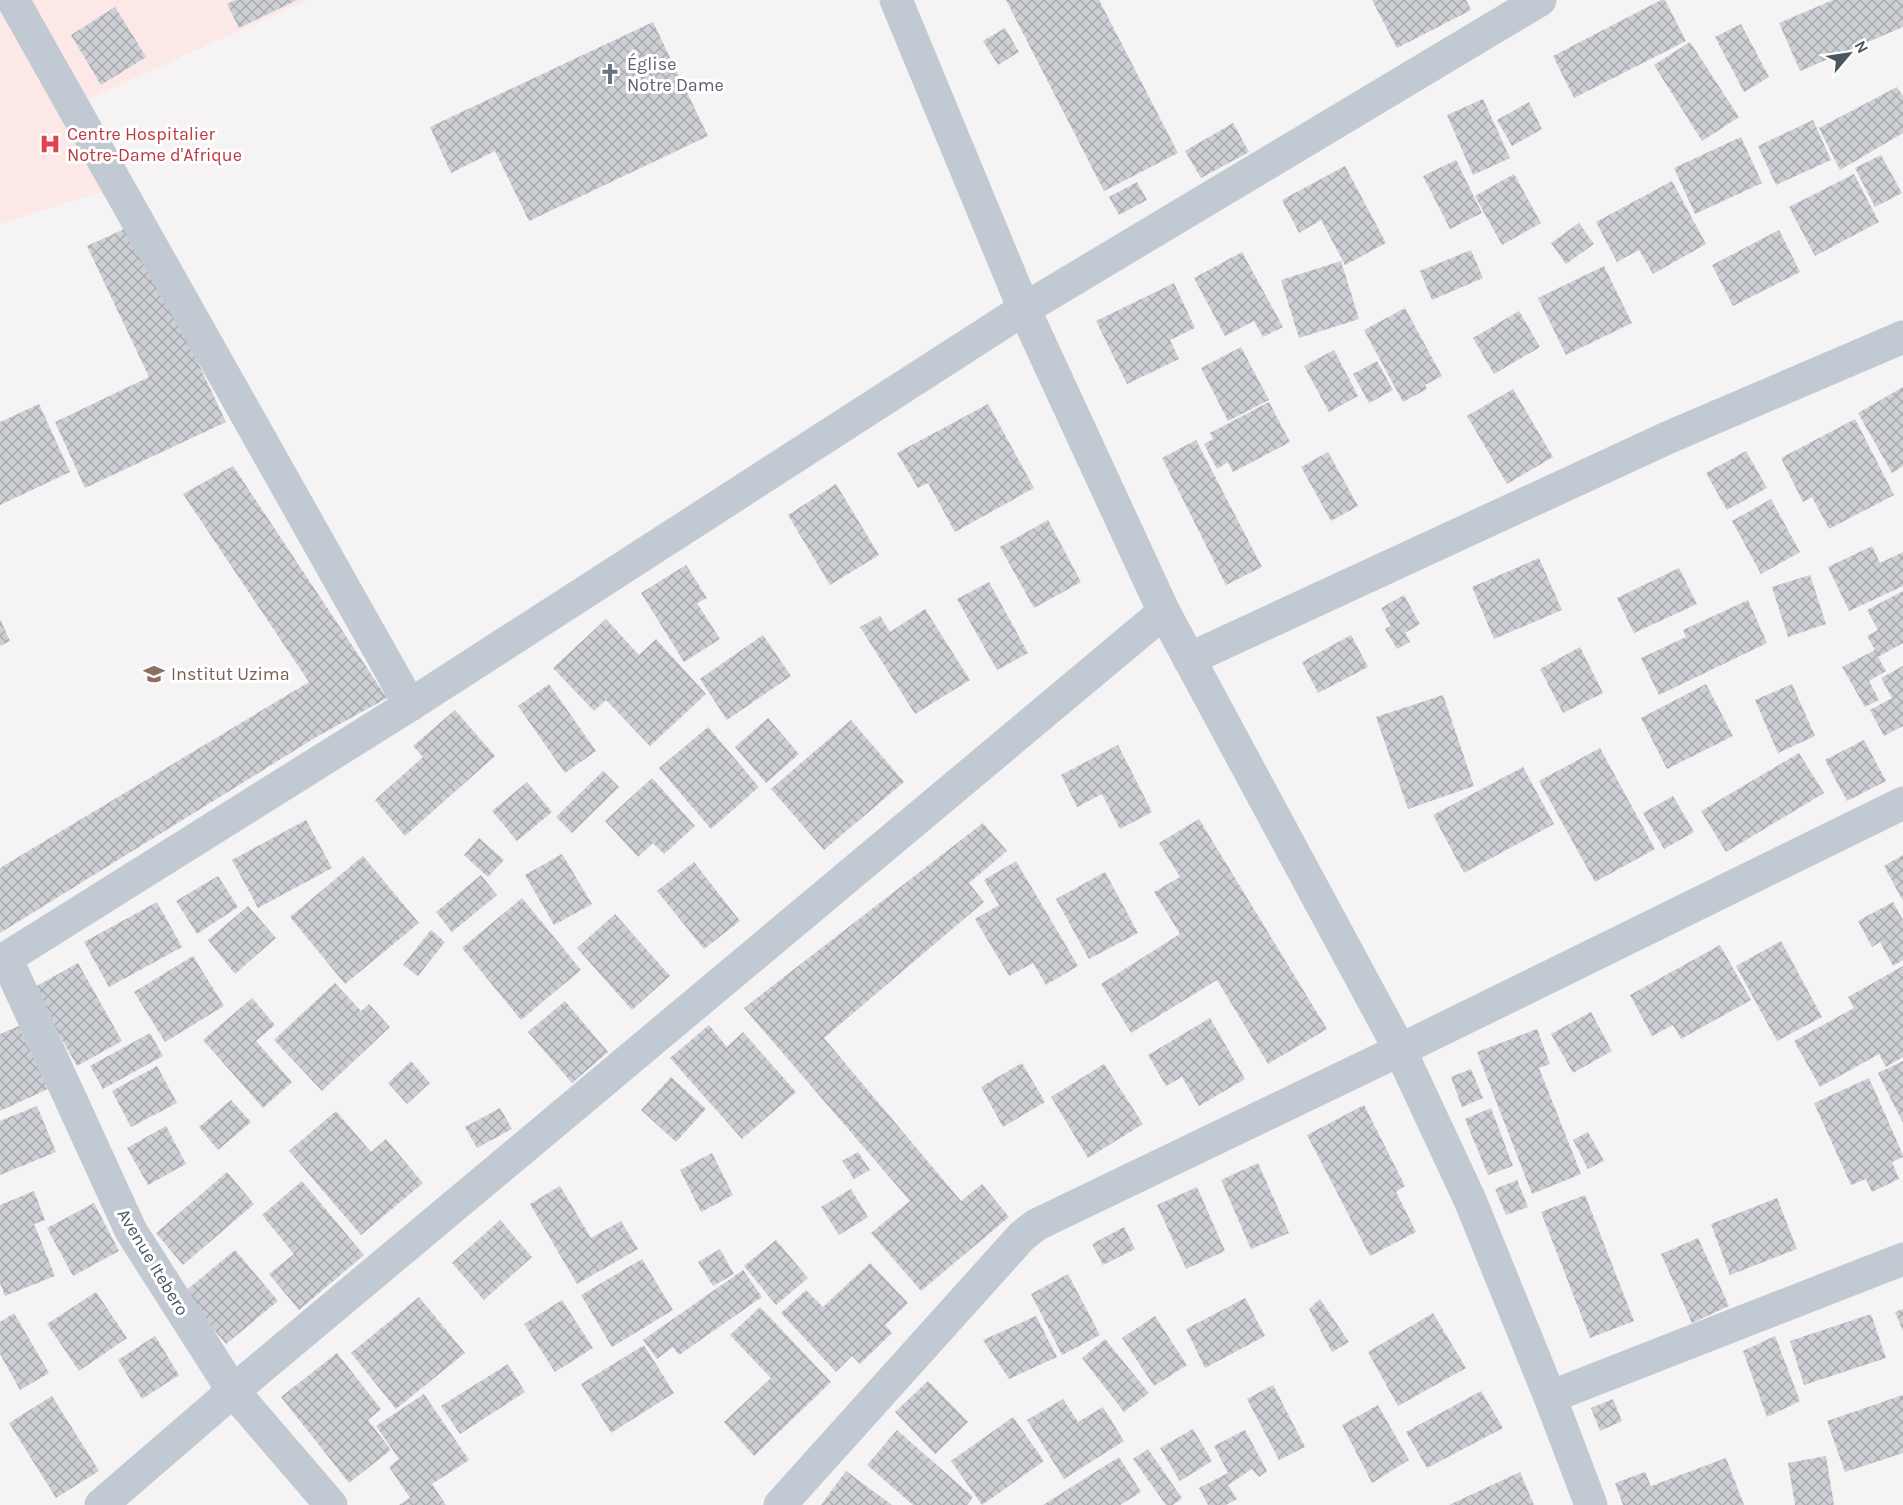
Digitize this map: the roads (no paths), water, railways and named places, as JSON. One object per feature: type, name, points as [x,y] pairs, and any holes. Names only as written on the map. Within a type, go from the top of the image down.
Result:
[{"type":"street","points":[[13,0],[410,705]]},
{"type":"street","points":[[896,0],[1024,309],[1164,612],[1400,1050],[1470,1200],[1550,1396],[1591,1505]]},
{"type":"street","points":[[3,960],[410,705],[1024,309],[1540,0]]},
{"type":"street","points":[[1189,659],[1666,438],[1903,337]]},
{"type":"street","points":[[101,1505],[233,1391],[1164,612]]},
{"type":"street","points":[[780,1505],[1022,1236],[1036,1225],[1400,1050],[1903,803]]},
{"type":"street","name":"Avenue Itebero","points":[[3,960],[127,1223],[233,1391],[331,1505]]},
{"type":"street","points":[[1550,1396],[1903,1259]]},
{"type":"place","name":"Église Notre Dame","points":[[610,74]]},
{"type":"place","name":"Centre Hospitalier Notre-Dame d'Afrique","points":[[50,144]]},
{"type":"place","name":"Institut Uzima","points":[[154,674]]}]
